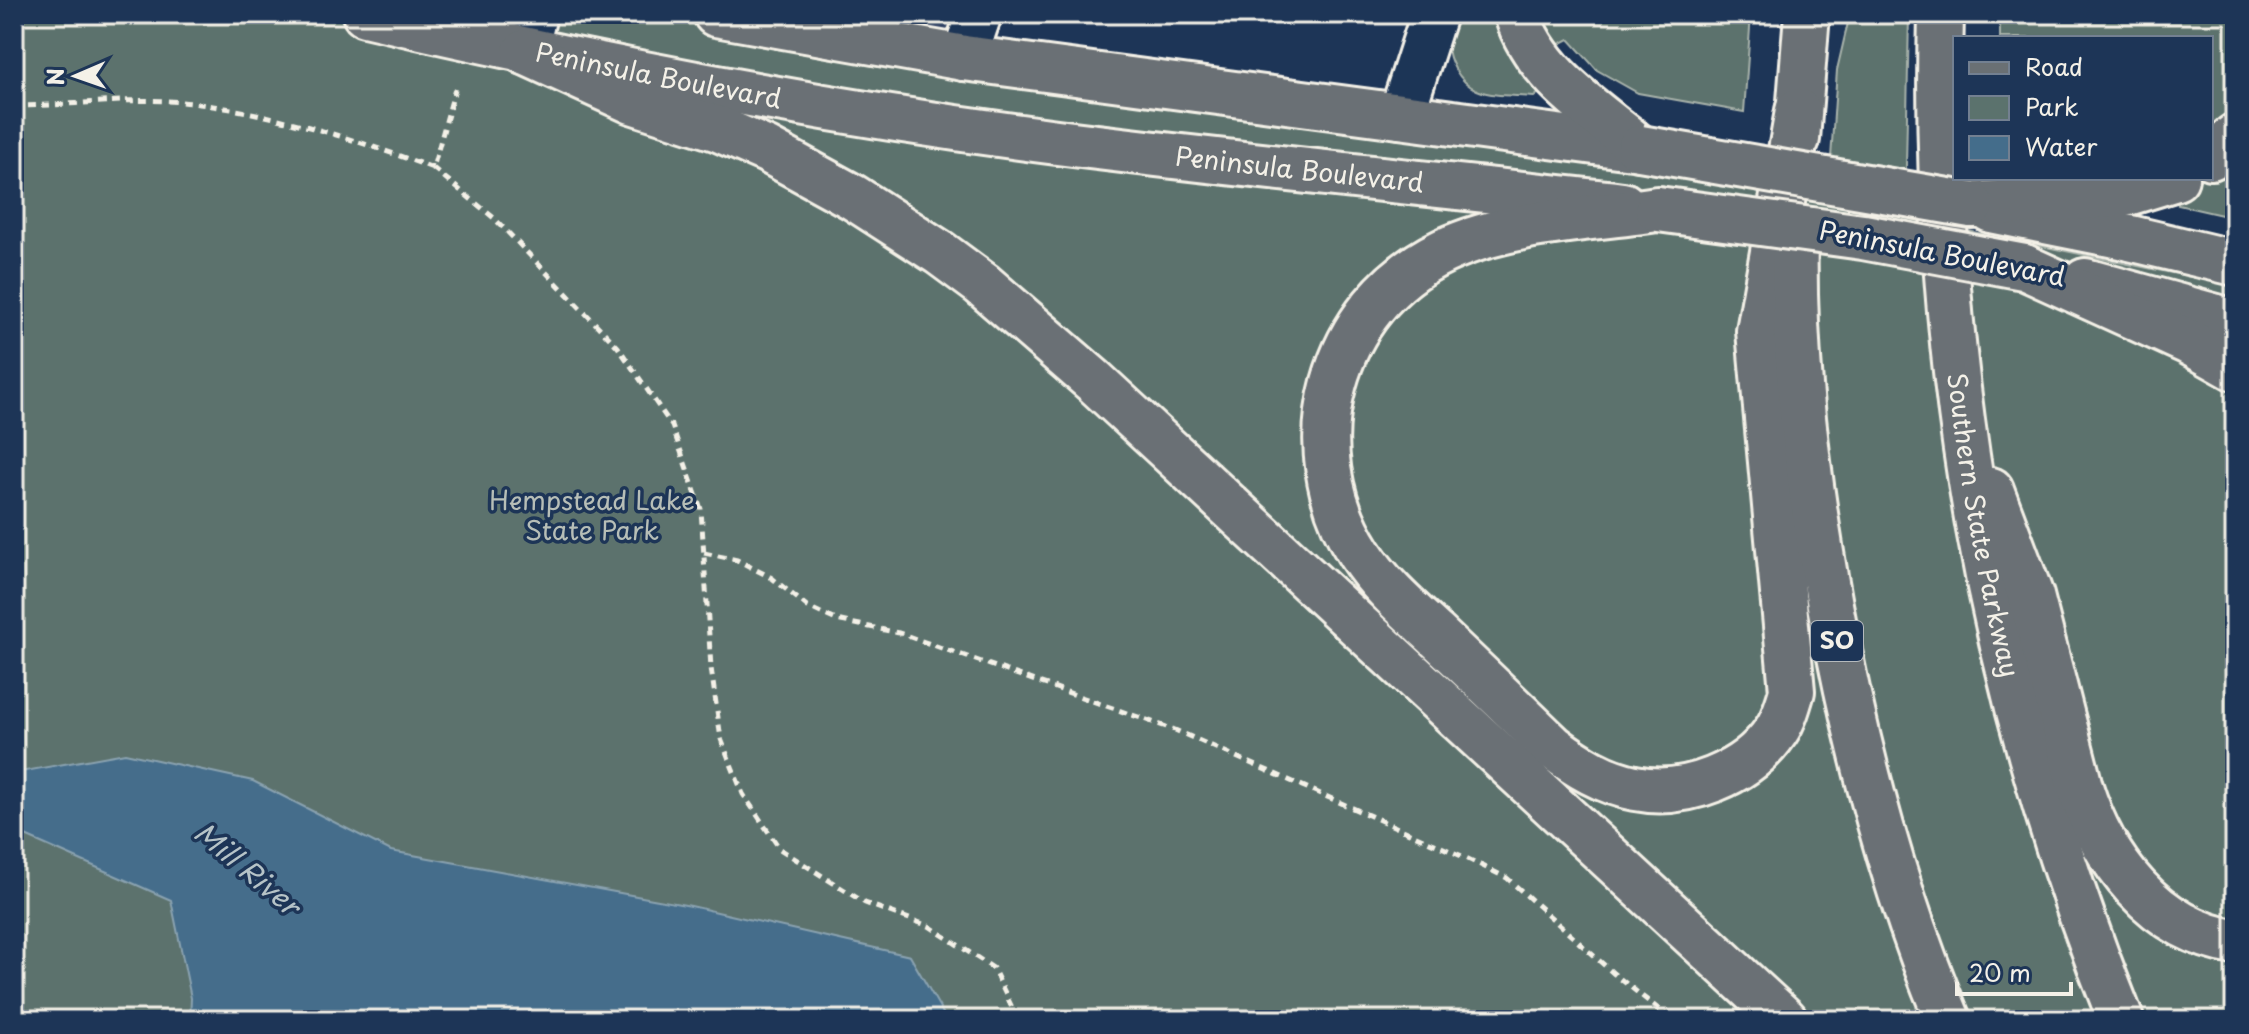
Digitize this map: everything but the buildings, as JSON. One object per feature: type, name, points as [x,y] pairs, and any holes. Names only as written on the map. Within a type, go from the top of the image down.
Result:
[{"type":"main road","name":"Peninsula Boulevard","points":[[365,14],[530,33],[845,110],[1054,142],[1658,209],[1863,237],[2024,267],[2235,322]]},
{"type":"main road","name":"Peninsula Boulevard","points":[[716,14],[964,58],[1640,148],[1971,205],[2235,263]]},
{"type":"main road","points":[[1517,14],[1546,67],[1640,148]]},
{"type":"main road","name":"SO","points":[[1807,14],[1798,111],[1795,249],[1801,402],[1818,538],[1843,673],[1876,807],[1894,870],[1948,1020]]},
{"type":"main road","name":"Southern State Parkway","points":[[1941,14],[1944,242],[1968,476],[1995,617],[2028,750],[2069,884],[2121,1020]]},
{"type":"main road","points":[[1940,75],[1952,14]]},
{"type":"main road","points":[[530,33],[632,101],[719,129],[767,150],[853,197],[982,284],[1106,392],[1785,1020]]},
{"type":"main road","points":[[1658,209],[1501,232],[1468,242],[1425,262],[1383,295],[1352,334],[1333,380],[1325,431],[1326,460],[1338,513],[1362,557],[1397,599],[1572,762],[1614,782],[1638,789],[1686,788],[1712,781],[1739,766],[1762,748],[1777,730],[1792,691],[1759,331],[1798,111]]},
{"type":"main road","points":[[2213,155],[2235,136]]},
{"type":"main road","points":[[1971,205],[2124,194],[2170,180]]},
{"type":"main road","points":[[2024,267],[2189,342],[2235,368]]},
{"type":"main road","points":[[1961,413],[2031,596],[2069,747],[2087,809],[2097,831],[2122,872],[2151,903],[2188,927],[2235,942]]},
{"type":"street","points":[[964,58],[979,14]]},
{"type":"street","points":[[1401,116],[1434,14]]},
{"type":"path","points":[[433,168],[455,89]]},
{"type":"path","points":[[14,106],[125,100],[190,102],[287,120],[366,143],[433,168],[494,218],[618,347],[672,426],[701,509],[711,668],[721,739],[743,794],[780,849],[865,903],[929,926],[993,968],[1018,1020]]},
{"type":"path","points":[[704,553],[737,560],[772,578],[808,607],[836,620],[899,633],[1175,730],[1464,857],[1507,878],[1613,973],[1672,1020]]},
{"type":"shaded area","points":[[765,14],[964,14],[950,58]]},
{"type":"green space","name":"Hempstead Lake State Park","points":[[14,14],[661,14],[1439,133],[1828,202],[1837,70],[1850,14],[1909,14],[1905,218],[2235,286],[2235,1020],[14,1020]]},
{"type":"green space","points":[[1540,14],[1751,14],[1744,112],[1638,93],[1597,70],[1569,39],[1556,46]]},
{"type":"green space","points":[[2000,14],[2235,14],[2235,102],[2213,135],[2213,36],[2000,36]]},
{"type":"green space","points":[[1455,15],[1494,16],[1540,92],[1534,97],[1490,94],[1477,90],[1459,76],[1448,47]]},
{"type":"green space","points":[[2235,155],[2235,218],[2178,205],[2180,190],[2199,180],[2213,180],[2213,176]]},
{"type":"water","name":"Mill River","points":[[125,753],[253,781],[391,851],[691,906],[910,956],[947,1020],[190,1020],[191,998],[171,900],[14,831],[14,773]]}]
